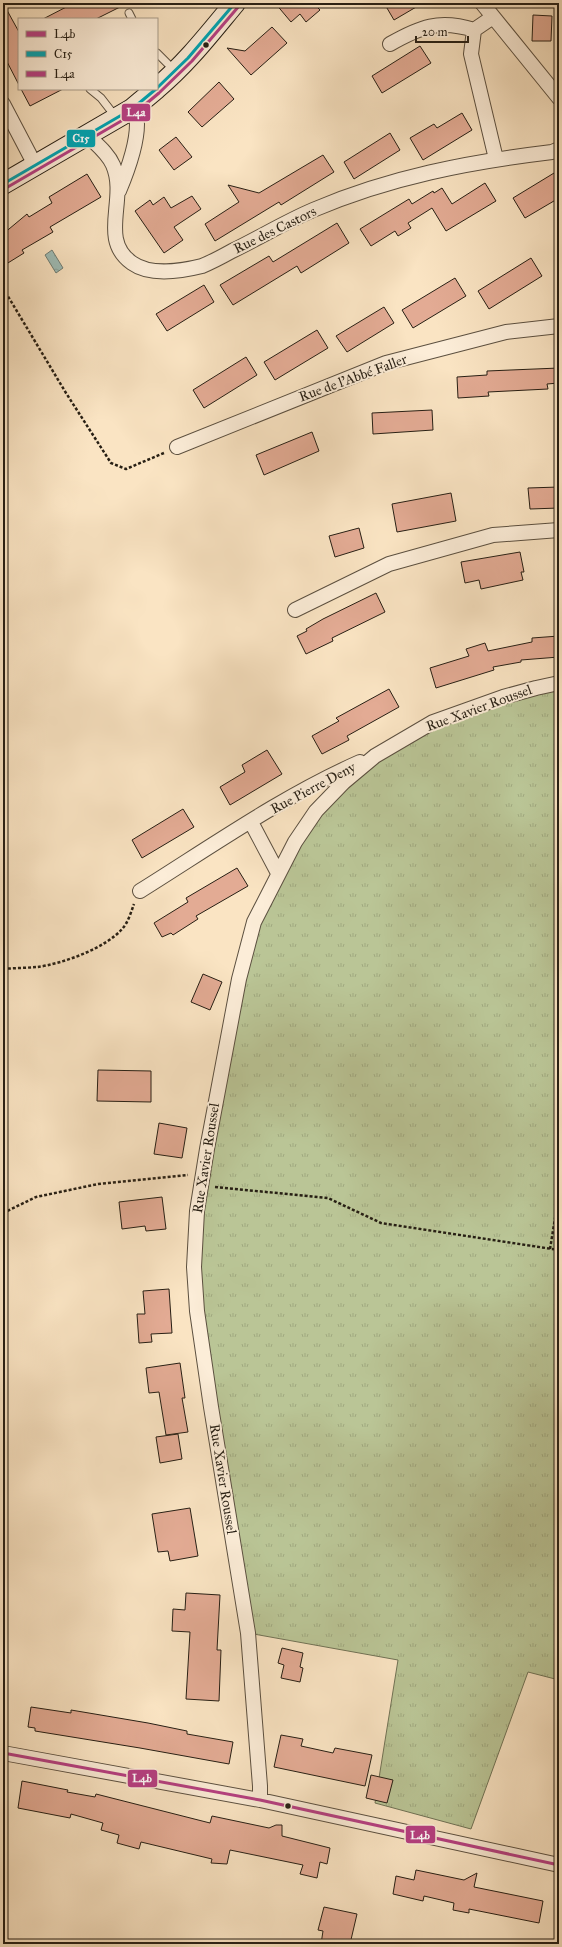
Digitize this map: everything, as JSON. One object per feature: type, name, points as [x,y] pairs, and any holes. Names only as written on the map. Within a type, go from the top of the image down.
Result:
[{"type":"street","points":[[158,86],[176,71],[202,43],[235,3]]},
{"type":"street","points":[[482,3],[559,98]]},
{"type":"street","points":[[493,16],[474,30],[471,54],[496,159]]},
{"type":"street","points":[[390,44],[415,30],[426,27],[459,25],[474,30]]},
{"type":"street","points":[[3,184],[124,113],[153,90]]},
{"type":"street","points":[[3,104],[35,165]]},
{"type":"street","name":"Rue des Castors","points":[[124,113],[137,123],[127,172],[119,191],[114,237],[121,254],[133,264],[153,270],[176,270],[203,265],[312,211],[362,190],[409,177],[496,159],[552,152],[559,149]]},
{"type":"street","name":"Rue des Castors","points":[[87,136],[104,151],[113,165],[119,191]]},
{"type":"street","name":"Rue de l'Abbé Faller","points":[[177,447],[386,363],[506,332],[559,326]]},
{"type":"street","points":[[295,610],[389,564],[493,536],[559,530]]},
{"type":"street","name":"Rue Xavier Roussel","points":[[260,1800],[248,1633],[211,1407],[197,1311],[194,1267],[197,1211],[202,1180],[239,979],[254,922],[295,842],[316,812],[344,782],[375,756],[433,722],[503,697],[536,688],[559,684]]},
{"type":"street","name":"Rue Pierre Deny","points":[[140,891],[332,774],[375,756]]},
{"type":"street","points":[[251,822],[278,873]]},
{"type":"street","points":[[3,1753],[260,1800],[559,1864]]},
{"type":"lane","points":[[158,54],[176,71]]},
{"type":"lane","points":[[91,90],[124,113]]},
{"type":"path","points":[[3,288],[66,393],[111,463],[126,469],[177,447]]},
{"type":"path","points":[[3,969],[38,967],[72,958],[109,941],[124,928],[140,891]]},
{"type":"path","points":[[3,1213],[36,1197],[98,1184],[202,1180],[328,1198],[382,1223],[559,1250]]},
{"type":"path","points":[[550,1249],[559,1194]]},
{"type":"green space","points":[[559,683],[559,1680],[528,1672],[471,1829],[375,1803],[398,1660],[248,1633],[194,1267],[239,979],[278,873],[344,782],[433,722]]},
{"type":"water","points":[[52,250],[63,268],[56,273],[45,255]]},
{"type":"building","points":[[3,3],[18,30],[18,83],[3,54]]},
{"type":"building","points":[[74,3],[128,3],[98,18],[45,18]]},
{"type":"building","points":[[275,3],[313,3],[320,10],[306,22],[300,14],[291,22]]},
{"type":"building","points":[[384,3],[423,3],[394,20]]},
{"type":"building","points":[[533,15],[552,16],[551,41],[532,41]]},
{"type":"building","points":[[272,27],[287,43],[251,75],[227,48],[245,51]]},
{"type":"building","points":[[420,46],[431,63],[382,93],[372,76]]},
{"type":"building","points":[[219,82],[234,99],[202,127],[188,112]]},
{"type":"building","points":[[22,90],[61,90],[30,106]]},
{"type":"building","points":[[462,113],[472,130],[423,160],[410,138],[434,124],[437,128]]},
{"type":"building","points":[[390,133],[400,150],[354,179],[344,162]]},
{"type":"building","points":[[176,137],[192,157],[174,170],[159,150]]},
{"type":"building","points":[[323,155],[334,172],[281,205],[279,202],[215,241],[205,224],[239,202],[228,185],[259,193]]},
{"type":"building","points":[[559,170],[559,198],[525,218],[513,198]]},
{"type":"building","points":[[87,174],[101,197],[50,227],[53,232],[22,250],[24,253],[3,266],[3,234],[27,214],[29,217],[52,203],[49,197]]},
{"type":"building","points":[[485,183],[496,201],[446,231],[432,208],[408,223],[411,228],[398,236],[395,231],[371,246],[360,229],[409,199],[412,204],[433,191],[434,193],[442,188],[452,204]]},
{"type":"building","points":[[192,196],[201,209],[174,227],[183,240],[164,253],[135,211],[150,200],[153,205],[164,197],[171,208]]},
{"type":"building","points":[[337,223],[349,243],[301,273],[297,266],[233,305],[220,285],[269,256],[273,262]]},
{"type":"building","points":[[531,258],[542,276],[489,309],[478,291]]},
{"type":"building","points":[[455,278],[466,296],[413,328],[402,310]]},
{"type":"building","points":[[204,285],[214,302],[167,331],[156,314]]},
{"type":"building","points":[[384,307],[394,323],[347,352],[336,336]]},
{"type":"building","points":[[317,330],[328,348],[275,380],[264,362]]},
{"type":"building","points":[[246,357],[257,375],[204,408],[193,390]]},
{"type":"building","points":[[559,368],[559,383],[547,384],[548,389],[488,392],[489,396],[458,398],[457,377],[487,375],[487,371]]},
{"type":"building","points":[[432,410],[433,430],[373,434],[372,413]]},
{"type":"building","points":[[312,432],[319,451],[264,475],[256,455]]},
{"type":"building","points":[[559,487],[559,508],[530,509],[528,488]]},
{"type":"building","points":[[451,493],[456,521],[397,532],[392,504]]},
{"type":"building","points":[[359,528],[364,548],[335,557],[329,536]]},
{"type":"building","points":[[520,552],[524,572],[521,572],[523,580],[481,589],[479,580],[465,583],[461,562]]},
{"type":"building","points":[[376,593],[385,612],[332,638],[333,641],[306,654],[297,636],[307,631],[306,629],[323,619]]},
{"type":"building","points":[[559,636],[559,657],[521,660],[521,662],[493,667],[494,670],[436,688],[430,668],[469,656],[466,649],[485,643],[488,651],[532,642],[532,638]]},
{"type":"building","points":[[389,689],[399,707],[347,736],[349,740],[322,754],[312,736],[339,721],[336,718]]},
{"type":"building","points":[[267,750],[282,774],[230,805],[220,787],[245,772],[242,765]]},
{"type":"building","points":[[183,809],[194,827],[142,858],[132,840]]},
{"type":"building","points":[[237,868],[248,886],[196,916],[198,919],[173,935],[171,933],[162,937],[154,923],[188,902],[186,898]]},
{"type":"building","points":[[203,974],[222,982],[210,1010],[191,1002]]},
{"type":"building","points":[[98,1070],[151,1071],[151,1102],[97,1101]]},
{"type":"building","points":[[159,1123],[187,1128],[182,1158],[154,1154]]},
{"type":"building","points":[[162,1197],[166,1229],[146,1231],[145,1226],[122,1229],[119,1202]]},
{"type":"building","points":[[169,1289],[172,1333],[151,1334],[152,1342],[139,1343],[137,1314],[145,1314],[143,1291]]},
{"type":"building","points":[[180,1363],[185,1398],[182,1398],[188,1432],[166,1435],[159,1392],[149,1393],[146,1368]]},
{"type":"building","points":[[178,1434],[182,1459],[160,1463],[156,1437]]},
{"type":"building","points":[[190,1508],[198,1556],[170,1561],[168,1551],[158,1552],[152,1514]]},
{"type":"building","points":[[186,1593],[220,1595],[217,1650],[221,1650],[219,1701],[186,1699],[190,1632],[172,1631],[173,1609],[185,1610]]},
{"type":"building","points":[[282,1648],[303,1653],[300,1667],[303,1668],[300,1682],[281,1678],[284,1665],[278,1663]]},
{"type":"building","points":[[31,1707],[71,1713],[71,1710],[148,1723],[187,1731],[187,1734],[233,1742],[229,1764],[35,1731],[35,1728],[28,1727]]},
{"type":"building","points":[[281,1735],[303,1739],[301,1746],[333,1753],[335,1748],[372,1755],[365,1786],[274,1767]]},
{"type":"building","points":[[371,1775],[393,1780],[387,1803],[366,1798]]},
{"type":"building","points":[[22,1781],[95,1797],[96,1794],[210,1823],[212,1816],[269,1828],[276,1825],[282,1825],[282,1836],[330,1848],[327,1864],[320,1862],[317,1878],[300,1874],[303,1865],[230,1850],[227,1864],[211,1863],[212,1859],[141,1842],[139,1849],[117,1843],[119,1835],[101,1830],[103,1823],[71,1814],[70,1818],[18,1808]]},
{"type":"building","points":[[416,1870],[464,1880],[477,1873],[474,1887],[543,1901],[539,1923],[469,1909],[469,1913],[453,1910],[454,1903],[424,1896],[423,1901],[393,1894],[396,1876],[414,1880]]},
{"type":"building","points":[[324,1907],[357,1914],[350,1944],[321,1944],[323,1931],[318,1930]]},
{"type":"transit line","name":"C15","points":[[158,87],[188,58],[235,3]]},
{"type":"transit line","name":"L4a","points":[[160,92],[192,61],[239,6]]},
{"type":"transit line","name":"C15","points":[[3,184],[132,109],[155,90]]},
{"type":"transit line","name":"L4a","points":[[6,188],[135,113],[159,93]]},
{"type":"transit line","name":"L4b","points":[[3,1753],[260,1800],[559,1865]]}]
